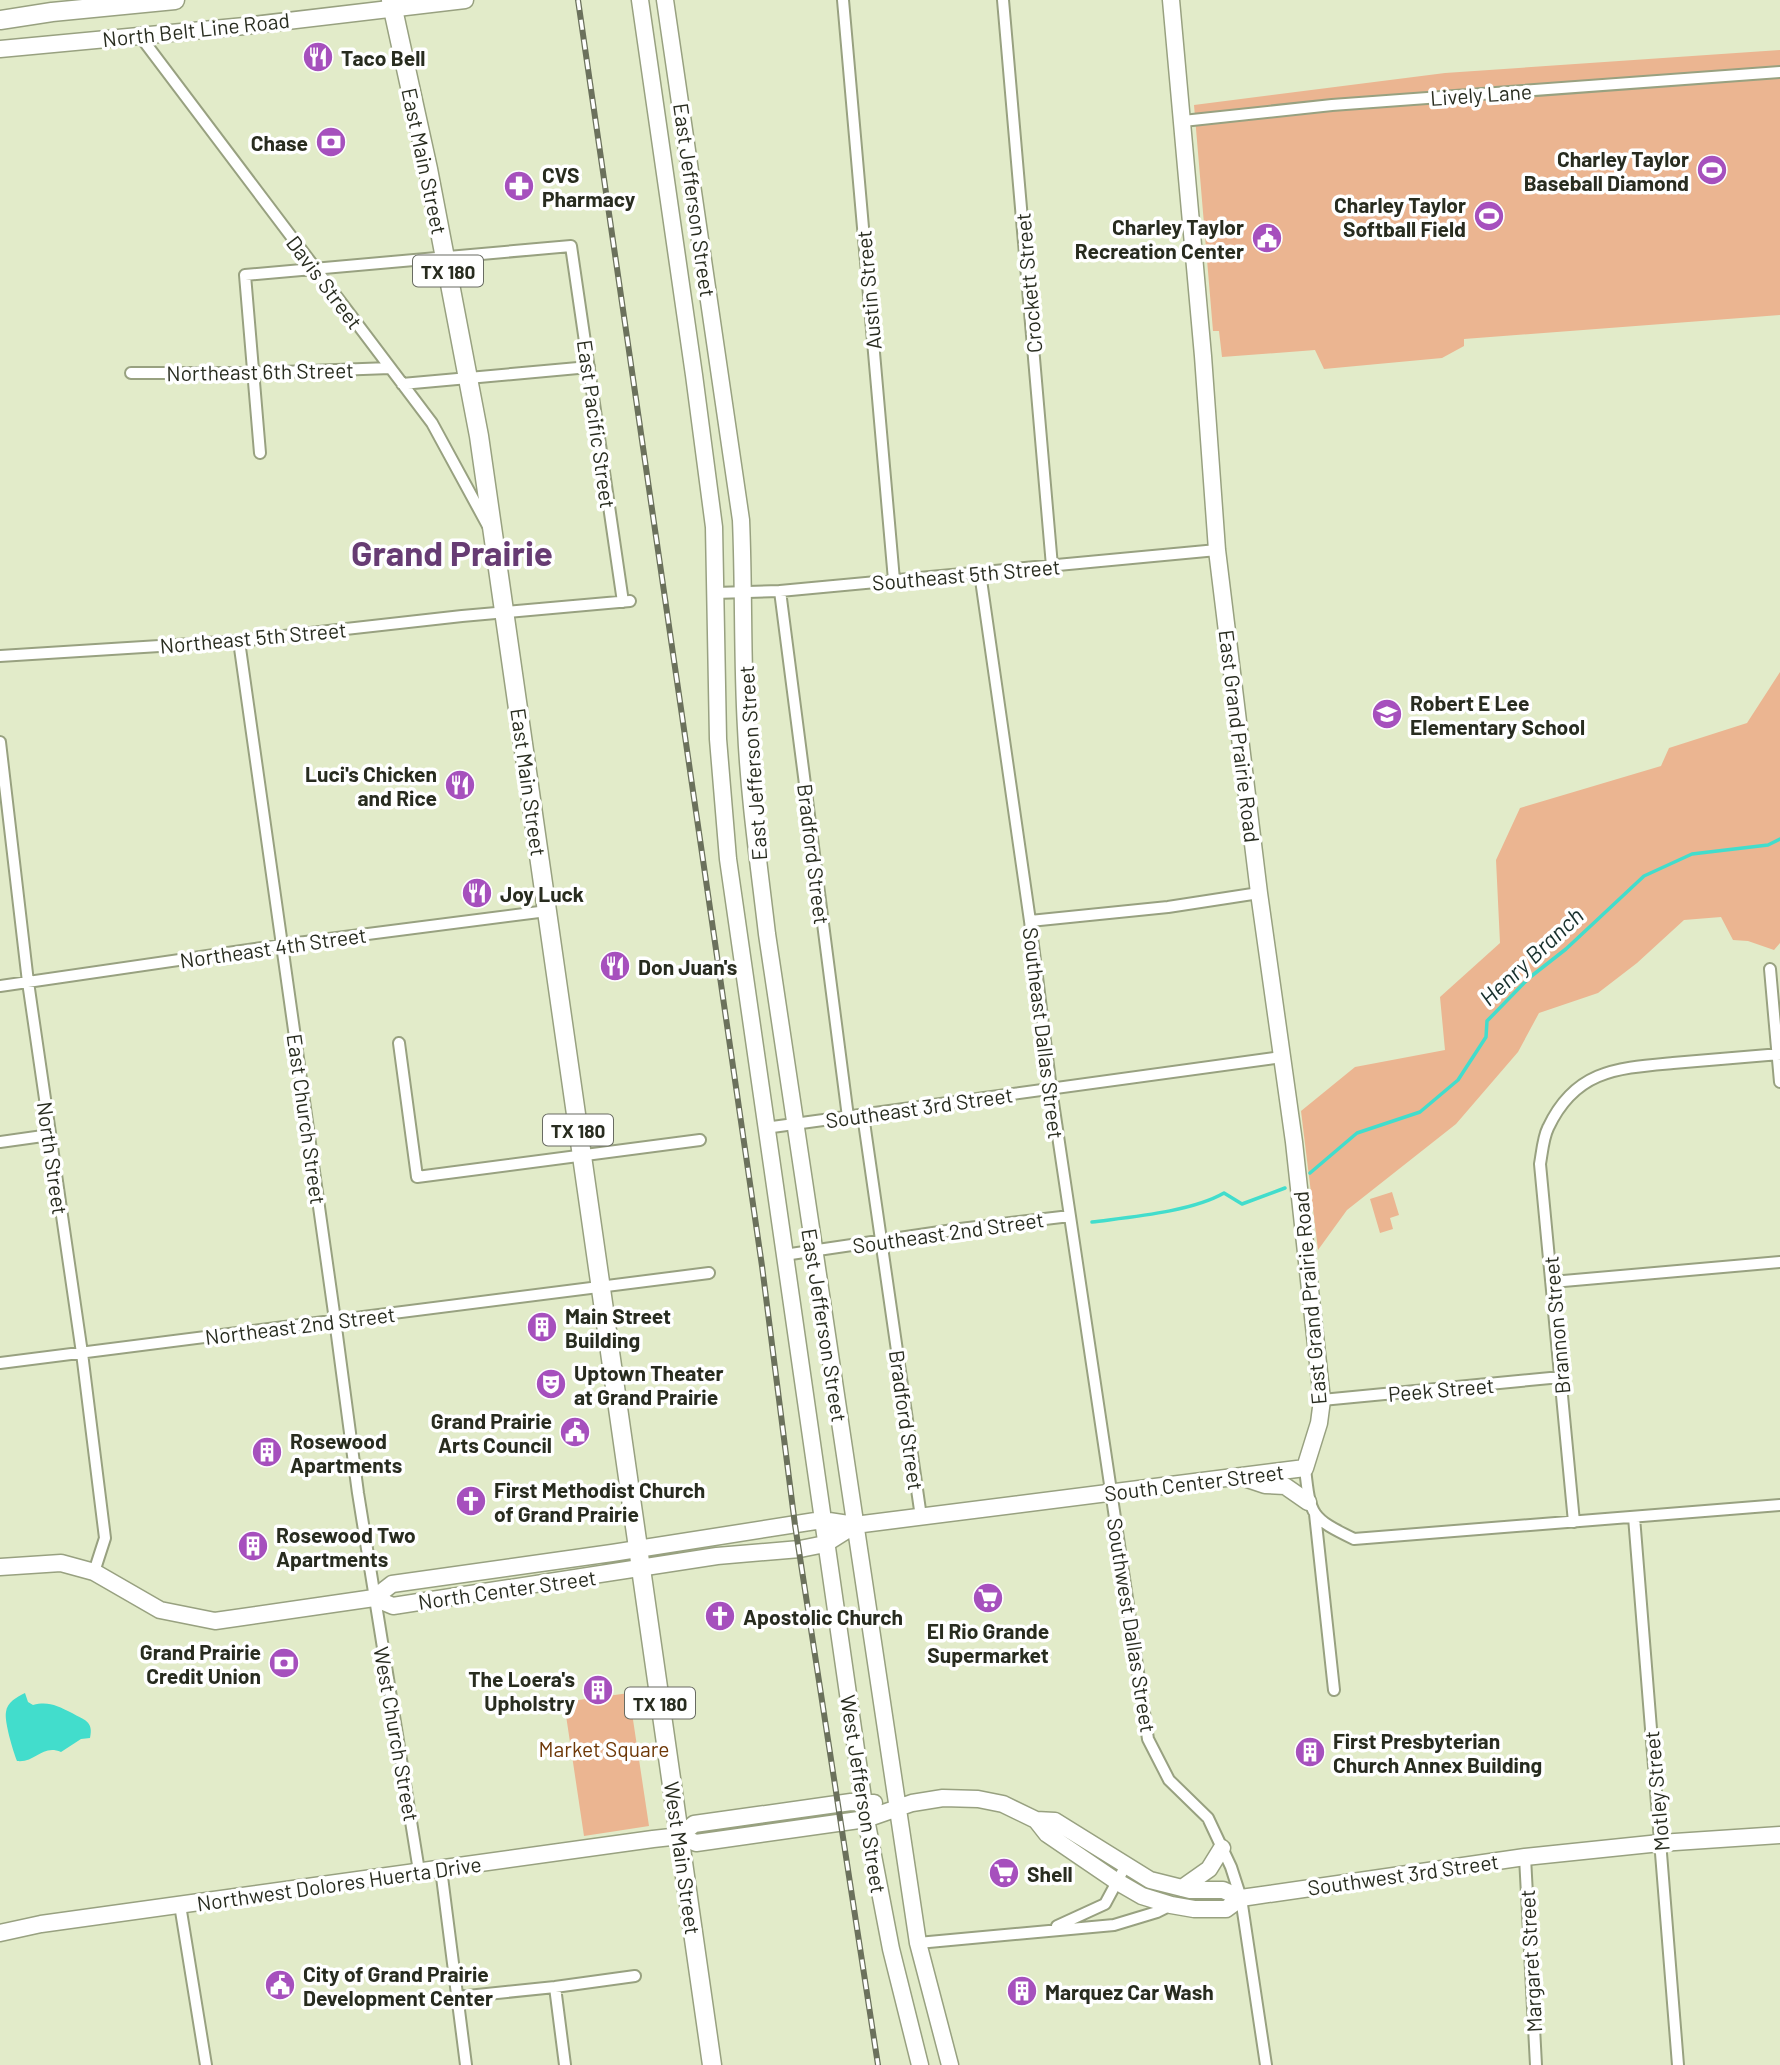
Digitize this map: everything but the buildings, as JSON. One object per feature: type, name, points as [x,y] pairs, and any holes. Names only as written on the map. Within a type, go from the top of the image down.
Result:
[{"type":"main road","name":"North Belt Line Road","points":[[0,20],[175,0]]},
{"type":"main road","name":"East Main Street","points":[[391,4],[445,257],[494,538],[640,1569]]},
{"type":"main road","name":"West Main Street","points":[[640,1569],[712,2065]]},
{"type":"street","name":"North Belt Line Road","points":[[0,49],[245,26],[391,4],[465,0]]},
{"type":"street","name":"East Jefferson Street","points":[[640,0],[714,527],[718,739],[726,834],[753,1043],[822,1520]]},
{"type":"street","name":"East Jefferson Street","points":[[665,0],[741,520],[746,726],[755,836],[855,1525]]},
{"type":"street","name":"Austin Street","points":[[843,0],[894,580]]},
{"type":"street","name":"Crockett Street","points":[[1003,0],[1052,566]]},
{"type":"street","name":"East Grand Prairie Road","points":[[1171,0],[1217,550],[1259,893],[1294,1142],[1322,1400],[1319,1423],[1305,1468]]},
{"type":"street","name":"Davis Street","points":[[140,36],[432,423],[494,538]]},
{"type":"street","name":"Lively Lane","points":[[1182,121],[1332,105],[1780,72]]},
{"type":"street","name":"East Pacific Street","points":[[445,257],[571,246],[627,601],[505,612]]},
{"type":"street","points":[[260,453],[245,275],[445,257]]},
{"type":"street","points":[[402,384],[589,366]]},
{"type":"street","name":"Northeast 6th Street","points":[[131,373],[252,373],[390,368]]},
{"type":"street","points":[[694,375],[720,372]]},
{"type":"street","name":"Southeast 5th Street","points":[[715,593],[780,591],[1217,550]]},
{"type":"street","name":"Southeast Dallas Street","points":[[980,573],[1051,1088],[1112,1493]]},
{"type":"street","name":"Bradford Street","points":[[780,591],[848,1117]]},
{"type":"street","name":"Northeast 5th Street","points":[[0,656],[239,641],[505,612]]},
{"type":"street","name":"East Church Street","points":[[239,641],[374,1598]]},
{"type":"street","name":"North Street","points":[[0,742],[28,982],[82,1353],[105,1538],[94,1572]]},
{"type":"street","points":[[726,834],[755,836]]},
{"type":"street","points":[[1030,921],[1168,907],[1259,893]]},
{"type":"street","name":"Northeast 4th Street","points":[[0,986],[282,945],[547,911]]},
{"type":"street","points":[[739,942],[768,938]]},
{"type":"street","points":[[1770,970],[1780,1082]]},
{"type":"street","points":[[753,1043],[783,1039]]},
{"type":"street","points":[[399,1043],[418,1177],[700,1140]]},
{"type":"street","name":"Brannon Street","points":[[1574,1522],[1540,1164],[1547,1129],[1561,1106],[1577,1088],[1602,1073],[1631,1067],[1779,1055]]},
{"type":"street","name":"Southeast 3rd Street","points":[[765,1128],[1282,1057]]},
{"type":"street","name":"Bradford Street","points":[[863,1115],[921,1517]]},
{"type":"street","points":[[0,1142],[50,1135]]},
{"type":"street","name":"Southeast 2nd Street","points":[[784,1255],[1070,1216]]},
{"type":"street","points":[[1552,1282],[1780,1262]]},
{"type":"street","points":[[600,1285],[709,1273]]},
{"type":"street","name":"Northeast 2nd Street","points":[[0,1363],[600,1285]]},
{"type":"street","name":"Peek Street","points":[[1322,1400],[1560,1377]]},
{"type":"street","name":"South Center Street","points":[[638,1549],[822,1520],[855,1525],[1305,1468],[1334,1690]]},
{"type":"street","points":[[1239,1476],[1265,1485],[1285,1486],[1312,1508],[1327,1526],[1354,1539],[1780,1505]]},
{"type":"street","name":"Southwest Dallas Street","points":[[1112,1493],[1148,1739],[1169,1780],[1208,1818],[1231,1867],[1241,1898],[1266,2065]]},
{"type":"street","name":"Motley Street","points":[[1634,1517],[1678,2065]]},
{"type":"street","name":"West Jefferson Street","points":[[822,1520],[866,1819],[891,1949],[920,2065]]},
{"type":"street","name":"South Center Street","points":[[640,1569],[717,1556],[775,1552],[825,1544],[855,1525]]},
{"type":"street","name":"West Jefferson Street","points":[[855,1525],[918,1943],[950,2065]]},
{"type":"street","name":"North Center Street","points":[[0,1567],[61,1563],[94,1572],[160,1609],[215,1621],[374,1598],[392,1584],[638,1549]]},
{"type":"street","name":"North Center Street","points":[[374,1598],[393,1606],[640,1569]]},
{"type":"street","name":"West Church Street","points":[[374,1598],[419,1871]]},
{"type":"street","points":[[897,1807],[863,1801],[694,1824],[680,1836],[696,1843],[866,1819],[897,1807],[943,1798],[978,1799],[1003,1804],[1036,1820],[1055,1821],[1150,1880],[1182,1888],[1223,1890],[1241,1898]]},
{"type":"street","points":[[1036,1820],[1047,1834],[1116,1881],[1142,1896],[1171,1905]]},
{"type":"street","name":"Southwest 3rd Street","points":[[918,1943],[1114,1925],[1171,1905],[1194,1909],[1226,1909],[1241,1898],[1525,1857],[1660,1843],[1780,1835]]},
{"type":"street","name":"Northwest Dolores Huerta Drive","points":[[0,1933],[41,1924],[680,1836]]},
{"type":"street","points":[[1182,1888],[1209,1869],[1222,1848]]},
{"type":"street","name":"Margaret Street","points":[[1525,1857],[1536,2065]]},
{"type":"street","points":[[1114,1925],[1106,1915],[1105,1904],[1126,1865]]},
{"type":"street","points":[[441,1869],[466,2065]]},
{"type":"street","name":"Southwest 3rd Street","points":[[1034,1933],[1071,1921],[1105,1904]]},
{"type":"street","points":[[180,1905],[206,2065]]},
{"type":"street","points":[[458,1997],[635,1976]]},
{"type":"street","points":[[555,1987],[565,2065]]},
{"type":"green space","points":[[1780,50],[1780,315],[1464,339],[1464,346],[1442,358],[1324,369],[1315,350],[1222,357],[1219,331],[1213,331],[1194,105],[1445,73]]},
{"type":"green space","points":[[1780,672],[1780,943],[1774,950],[1748,941],[1733,940],[1721,917],[1684,920],[1637,963],[1598,993],[1539,1013],[1518,1052],[1456,1124],[1347,1210],[1318,1250],[1301,1111],[1355,1067],[1445,1050],[1440,997],[1500,943],[1496,860],[1520,808],[1661,766],[1669,748],[1747,723]]},
{"type":"green space","points":[[1392,1192],[1399,1215],[1390,1218],[1393,1229],[1380,1233],[1370,1199]]},
{"type":"green space","name":"Market Square","points":[[629,1693],[649,1826],[584,1836],[564,1702]]},
{"type":"water","points":[[25,1693],[28,1702],[33,1705],[53,1705],[84,1720],[91,1728],[90,1738],[81,1739],[61,1752],[49,1750],[24,1761],[17,1761],[6,1712],[10,1703]]},
{"type":"waterway","name":"Henry Branch","points":[[1310,1173],[1357,1133],[1420,1112],[1458,1080],[1486,1037],[1487,1021],[1529,978],[1566,949],[1644,876],[1692,854],[1768,845],[1780,839]]},
{"type":"waterway","name":"Henry Branch","points":[[1092,1222],[1178,1209],[1224,1193],[1242,1204],[1285,1188]]},
{"type":"railway","points":[[578,0],[762,1266],[795,1525],[878,2065]]},
{"type":"place","name":"Taco Bell","points":[[318,57]]},
{"type":"place","name":"Chase","points":[[331,142]]},
{"type":"place","name":"Charley Taylor Baseball Diamond","points":[[1712,170]]},
{"type":"place","name":"CVS Pharmacy","points":[[519,186]]},
{"type":"place","name":"Charley Taylor Softball Field","points":[[1489,216]]},
{"type":"place","name":"Charley Taylor Recreation Center","points":[[1267,238]]},
{"type":"place","name":"Robert E Lee Elementary School","points":[[1387,714]]},
{"type":"place","name":"Luci's Chicken and Rice","points":[[460,785]]},
{"type":"place","name":"Joy Luck","points":[[477,893]]},
{"type":"place","name":"Don Juan's","points":[[615,966]]},
{"type":"place","name":"Main Street Building","points":[[542,1327]]},
{"type":"place","name":"Uptown Theater at Grand Prairie","points":[[551,1384]]},
{"type":"place","name":"Grand Prairie Arts Council","points":[[575,1432]]},
{"type":"place","name":"Rosewood Apartments","points":[[267,1452]]},
{"type":"place","name":"First Methodist Church of Grand Prairie","points":[[471,1501]]},
{"type":"place","name":"Rosewood Two Apartments","points":[[253,1546]]},
{"type":"place","name":"El Rio Grande Supermarket","points":[[988,1598]]},
{"type":"place","name":"Apostolic Church","points":[[720,1616]]},
{"type":"place","name":"Grand Prairie Credit Union","points":[[284,1663]]},
{"type":"place","name":"The Loera's Upholstry","points":[[598,1690]]},
{"type":"place","name":"First Presbyterian Church Annex Building","points":[[1310,1752]]},
{"type":"place","name":"Shell","points":[[1004,1873]]},
{"type":"place","name":"City of Grand Prairie Development Center","points":[[280,1985]]},
{"type":"place","name":"Marquez Car Wash","points":[[1022,1991]]},
{"type":"district","name":"Grand Prairie","points":[[452,552]]}]
